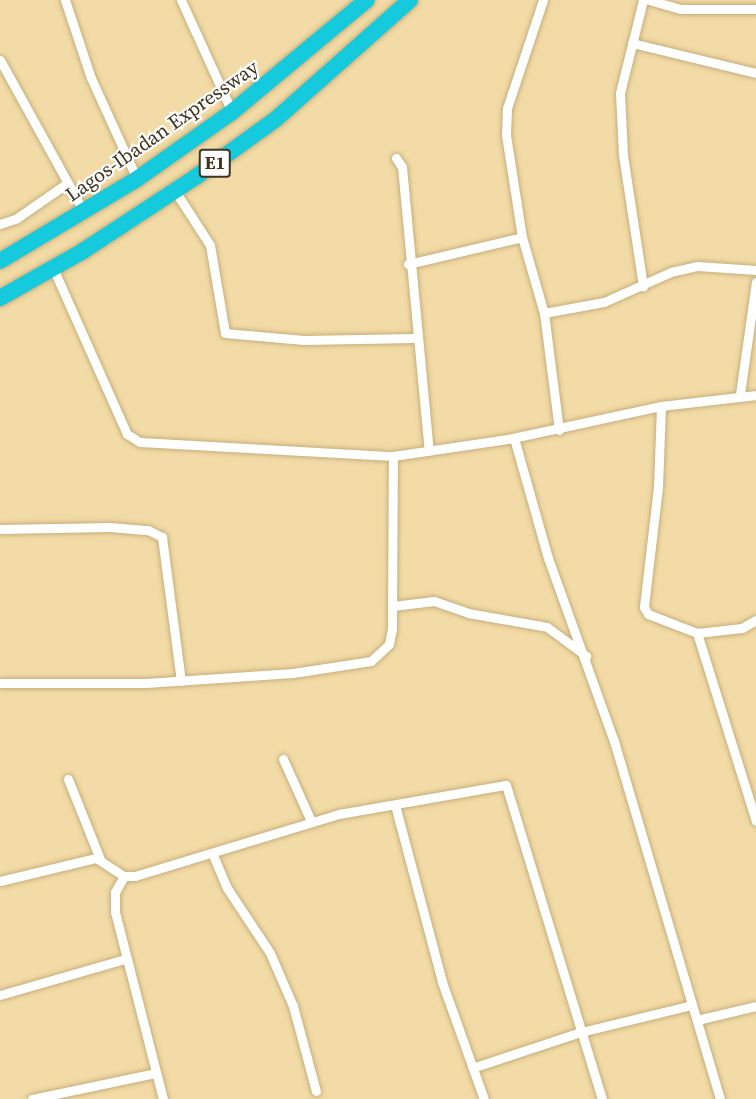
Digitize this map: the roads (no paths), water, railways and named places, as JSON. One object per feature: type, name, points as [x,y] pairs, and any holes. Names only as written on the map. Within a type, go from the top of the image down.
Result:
[{"type":"highway","name":"Lagos-Ibadan Expressway","points":[[0,261],[137,179],[232,111],[367,0]]},
{"type":"highway","name":"E1","points":[[0,298],[53,268],[175,191],[276,119],[410,0]]},
{"type":"street","points":[[65,0],[91,78],[137,179]]},
{"type":"street","points":[[181,0],[232,111]]},
{"type":"street","points":[[543,0],[506,122],[522,237],[544,313],[559,430]]},
{"type":"street","points":[[643,0],[620,93],[621,119],[643,286]]},
{"type":"street","points":[[649,0],[681,9],[756,9]]},
{"type":"street","points":[[632,43],[756,73]]},
{"type":"street","points":[[0,60],[66,184],[84,212]]},
{"type":"street","points":[[396,158],[402,166],[415,338],[429,451]]},
{"type":"street","points":[[0,224],[16,218],[66,184]]},
{"type":"street","points":[[175,191],[210,245],[225,333],[304,340],[415,338]]},
{"type":"street","points":[[408,264],[522,237]]},
{"type":"street","points":[[544,313],[604,302],[671,272],[697,266],[756,270]]},
{"type":"street","points":[[53,268],[131,439],[167,447],[393,456],[559,430],[661,406],[740,394],[756,395]]},
{"type":"street","points":[[740,394],[756,282]]},
{"type":"street","points":[[661,406],[658,487],[644,607],[648,614],[697,633],[742,628],[756,620]]},
{"type":"street","points":[[514,438],[548,558],[586,656],[720,1099]]},
{"type":"street","points":[[0,683],[181,681],[338,669],[371,661],[388,644],[393,606],[393,456]]},
{"type":"street","points":[[0,529],[110,527],[148,530],[162,537],[181,681]]},
{"type":"street","points":[[393,606],[434,601],[468,613],[547,627],[586,656]]},
{"type":"street","points":[[697,633],[756,821]]},
{"type":"street","points":[[283,759],[311,821]]},
{"type":"street","points":[[68,779],[100,859],[124,876],[213,855],[311,821],[506,785],[602,1099]]},
{"type":"street","points":[[395,805],[442,982],[475,1067],[484,1099]]},
{"type":"street","points":[[213,855],[226,888],[270,953],[293,1006],[316,1091]]},
{"type":"street","points":[[0,881],[100,859]]},
{"type":"street","points":[[124,876],[114,899],[125,959],[163,1099]]},
{"type":"street","points":[[0,995],[125,959]]},
{"type":"street","points":[[475,1067],[581,1032],[692,1005]]},
{"type":"street","points":[[697,1020],[756,1006]]},
{"type":"street","points":[[32,1099],[57,1096],[155,1073]]}]
